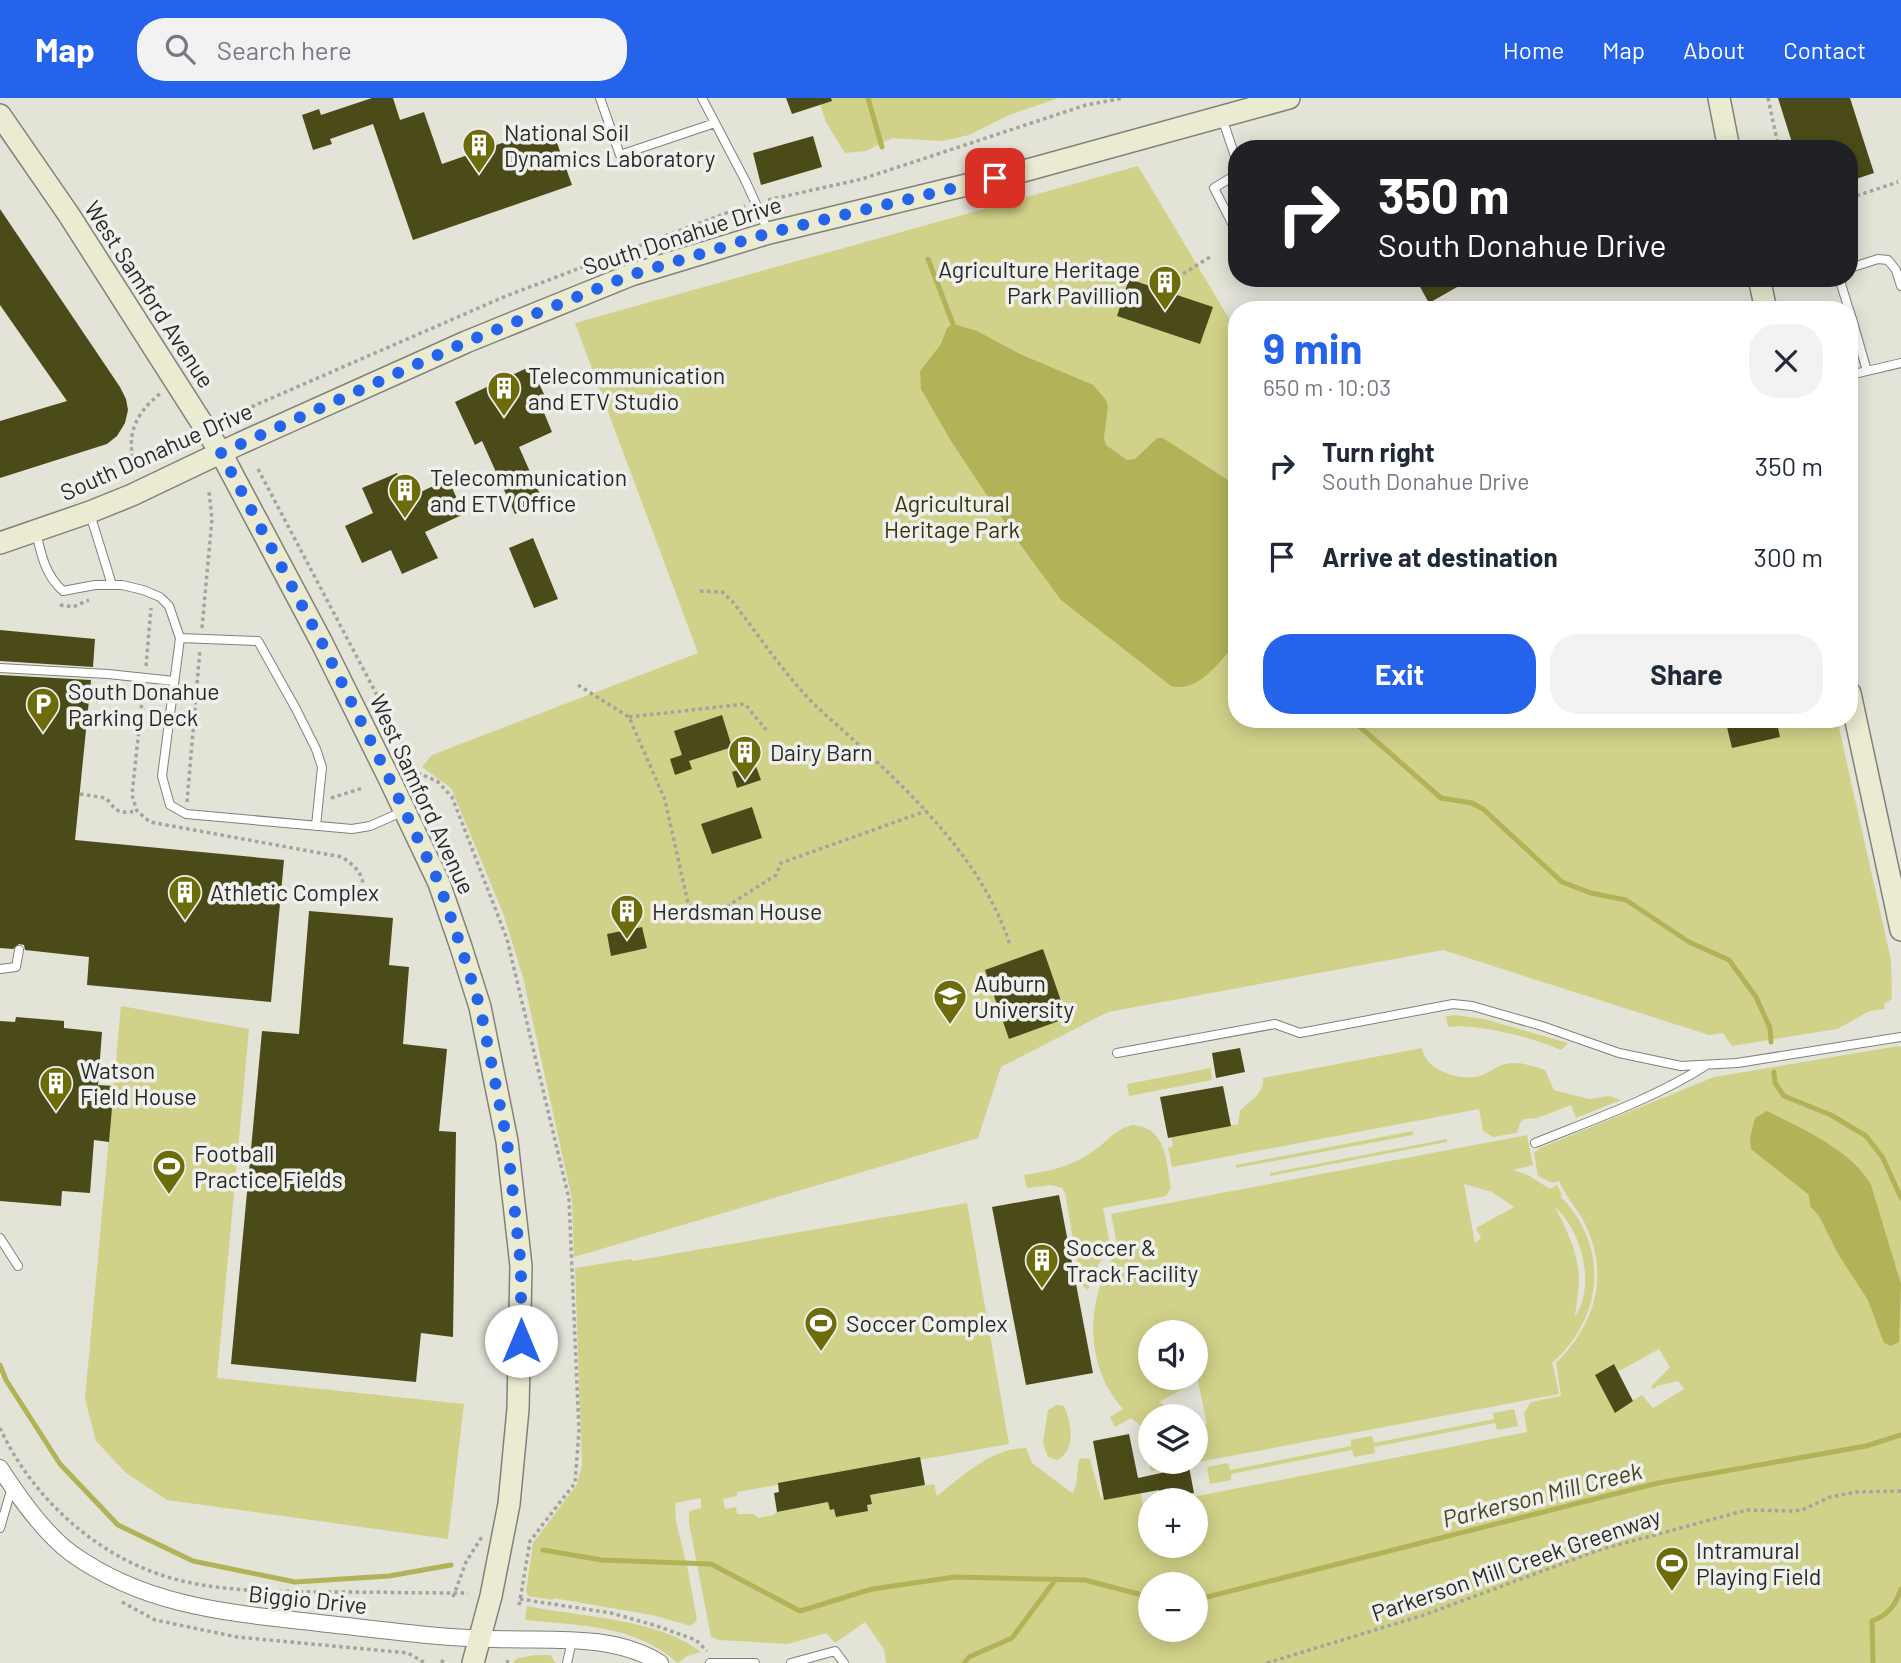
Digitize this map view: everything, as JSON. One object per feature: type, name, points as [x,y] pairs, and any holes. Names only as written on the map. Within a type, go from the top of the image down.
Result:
[{"type":"street","name":"South Donahue Drive","points":[[0,543],[90,512],[349,393],[525,316],[631,275],[769,233],[1020,172],[1289,98]]},
{"type":"street","points":[[1719,98],[1727,140]]},
{"type":"street","name":"West Samford Avenue","points":[[0,116],[69,215],[221,453],[322,643],[439,883],[480,1007],[507,1141],[521,1266],[519,1409],[509,1504],[473,1663]]},
{"type":"street","points":[[1858,728],[1901,930]]},
{"type":"street","name":"Biggio Drive","points":[[0,1468],[24,1505],[69,1552],[125,1585],[188,1606],[253,1617],[480,1639],[593,1642],[639,1651],[660,1663]]},
{"type":"lane","points":[[600,98],[620,155],[715,122]]},
{"type":"lane","points":[[702,98],[769,233]]},
{"type":"lane","points":[[1222,118],[1230,140]]},
{"type":"lane","points":[[1228,179],[1214,188],[1228,215]]},
{"type":"lane","points":[[1858,265],[1878,259],[1888,260],[1896,270],[1901,286]]},
{"type":"lane","points":[[1858,341],[1867,371]]},
{"type":"lane","points":[[1858,373],[1901,363]]},
{"type":"lane","points":[[90,512],[112,585]]},
{"type":"lane","points":[[35,531],[43,561],[53,582],[63,591],[112,585],[144,590],[160,597],[169,606],[180,638],[162,776],[170,805],[186,814],[352,829],[370,826],[404,811]]},
{"type":"lane","points":[[180,638],[258,641],[316,749],[321,767],[316,826]]},
{"type":"lane","points":[[0,668],[174,681]]},
{"type":"lane","points":[[0,969],[16,967],[19,950]]},
{"type":"lane","points":[[1117,1053],[1275,1024],[1300,1033],[1453,1004],[1472,1006],[1542,1026],[1619,1053],[1681,1066],[1737,1063],[1901,1037]]},
{"type":"lane","points":[[1535,1143],[1660,1091],[1707,1065]]},
{"type":"lane","points":[[0,1238],[18,1266]]},
{"type":"lane","points":[[0,1528],[12,1487]]},
{"type":"lane","points":[[567,1663],[572,1642]]},
{"type":"lane","points":[[791,1663],[835,1651],[844,1663]]},
{"type":"lane","points":[[710,1663],[755,1663]]},
{"type":"path","points":[[762,201],[862,179],[1086,105],[1124,98]]},
{"type":"path","points":[[1768,98],[1777,140]]},
{"type":"path","points":[[1858,195],[1898,182]]},
{"type":"path","points":[[228,421],[235,414],[506,296],[745,205]]},
{"type":"path","points":[[1172,290],[1175,279],[1210,257]]},
{"type":"path","points":[[137,473],[130,455],[132,433],[145,405],[162,392]]},
{"type":"path","points":[[184,828],[212,519],[209,492]]},
{"type":"path","points":[[700,591],[722,592],[732,601],[801,691],[926,811],[969,865],[1001,916],[1010,945]]},
{"type":"path","points":[[578,685],[629,717],[665,800],[688,903],[697,914],[712,912],[729,905],[776,875],[781,863],[926,811]]},
{"type":"path","points":[[629,717],[745,704],[767,731]]},
{"type":"path","points":[[319,799],[334,798],[363,788]]},
{"type":"path","points":[[80,794],[106,798],[116,811],[137,811]]},
{"type":"path","points":[[0,1428],[31,1480],[62,1514],[97,1544],[136,1566],[170,1578],[218,1587],[275,1592],[468,1593]]},
{"type":"path","name":"Parkerson Mill Creek Greenway","points":[[1267,1663],[1424,1615],[1626,1542],[1747,1510],[1794,1511],[1830,1497],[1856,1492],[1901,1491]]},
{"type":"path","points":[[453,1595],[466,1562],[488,1529]]},
{"type":"path","points":[[519,1603],[611,1613],[696,1640],[707,1651]]},
{"type":"shaded area","name":"Auburn University","points":[[0,98],[1901,98],[1901,1663],[0,1663]]},
{"type":"shaded area","points":[[953,324],[977,331],[1020,354],[1093,385],[1106,400],[1108,407],[1104,438],[1106,445],[1127,460],[1135,459],[1157,438],[1163,438],[1228,480],[1228,653],[1200,680],[1191,685],[1171,686],[1061,600],[1014,536],[951,441],[921,389],[920,371],[941,344],[947,328]]},
{"type":"shaded area","points":[[1767,1111],[1839,1151],[1852,1161],[1871,1185],[1901,1284],[1899,1342],[1891,1346],[1884,1343],[1868,1300],[1838,1254],[1819,1216],[1810,1206],[1809,1195],[1751,1149],[1750,1138],[1755,1118]]},
{"type":"green space","points":[[818,98],[1059,98],[1009,115],[969,135],[942,141],[892,138],[866,151],[845,153],[826,122]]},
{"type":"green space","name":"Agricultural Heritage Park","points":[[1138,166],[1228,317],[1228,728],[1839,728],[1891,960],[1892,999],[1884,1004],[1885,1009],[1870,1011],[1837,1029],[1732,1046],[1723,1033],[1709,1035],[1443,950],[1108,1012],[1001,1067],[978,1138],[574,1257],[572,1199],[523,977],[503,913],[451,788],[422,767],[432,755],[698,653],[575,323]]},
{"type":"green space","name":"Football Practice Fields","points":[[121,1006],[249,1029],[217,1378],[464,1404],[448,1539],[167,1500],[126,1473],[96,1441],[85,1399]]},
{"type":"green space","points":[[1446,1016],[1484,1019],[1568,1043],[1561,1050],[1505,1032],[1474,1027],[1448,1027]]},
{"type":"green space","points":[[1901,1047],[1901,1663],[886,1663],[884,1649],[865,1622],[835,1643],[826,1633],[788,1644],[719,1640],[711,1637],[689,1523],[689,1511],[701,1508],[701,1498],[675,1503],[676,1521],[697,1620],[691,1626],[652,1615],[528,1596],[526,1592],[533,1543],[576,1486],[582,1466],[575,1268],[631,1259],[633,1261],[967,1203],[1009,1444],[737,1492],[737,1496],[723,1499],[725,1509],[736,1507],[737,1514],[754,1514],[758,1518],[828,1502],[830,1509],[867,1505],[872,1504],[870,1495],[934,1484],[937,1496],[989,1458],[1013,1449],[1026,1448],[1032,1463],[1072,1493],[1076,1485],[1080,1458],[1090,1459],[1101,1499],[1138,1493],[1138,1558],[1208,1558],[1208,1494],[1527,1432],[1524,1413],[1531,1402],[1561,1396],[1556,1363],[1570,1347],[1590,1314],[1597,1277],[1596,1257],[1582,1218],[1559,1181],[1552,1183],[1538,1176],[1534,1153],[1540,1148],[1714,1077]],"holes":[[[1659,1349],[1670,1367],[1651,1387],[1654,1389],[1678,1381],[1684,1389],[1653,1408],[1642,1395],[1615,1412],[1596,1374],[1614,1364],[1619,1371]]]},
{"type":"green space","points":[[1422,1048],[1429,1062],[1450,1075],[1476,1077],[1502,1065],[1521,1064],[1545,1070],[1554,1090],[1589,1099],[1609,1096],[1621,1100],[1576,1118],[1571,1105],[1537,1118],[1524,1119],[1517,1133],[1493,1137],[1483,1131],[1479,1109],[1172,1167],[1168,1148],[1173,1146],[1171,1137],[1238,1124],[1240,1111],[1259,1093],[1263,1078]]},
{"type":"green space","points":[[1211,1068],[1212,1080],[1129,1096],[1127,1084]]},
{"type":"green space","points":[[1133,1125],[1144,1127],[1159,1139],[1166,1157],[1171,1188],[1166,1196],[1103,1208],[1110,1245],[1088,1290],[1080,1280],[1065,1193],[1062,1188],[1051,1185],[1027,1188],[1024,1175],[1068,1165],[1092,1152],[1121,1129]]},
{"type":"green space","points":[[1413,1131],[1413,1135],[1236,1168],[1236,1165]]},
{"type":"green space","points":[[1527,1135],[1533,1165],[1513,1170],[1528,1175],[1550,1189],[1557,1185],[1562,1195],[1560,1196],[1576,1216],[1587,1237],[1593,1260],[1594,1282],[1590,1305],[1582,1326],[1551,1364],[1559,1394],[1208,1460],[1208,1404],[1203,1404],[1200,1390],[1208,1390],[1208,1320],[1138,1320],[1138,1390],[1181,1390],[1159,1402],[1162,1404],[1138,1404],[1138,1424],[1131,1418],[1115,1427],[1110,1417],[1123,1409],[1109,1390],[1100,1370],[1093,1327],[1101,1284],[1109,1263],[1121,1244],[1117,1244],[1111,1214]],"holes":[[[1464,1184],[1492,1192],[1514,1207],[1476,1228],[1481,1238],[1475,1243]],[[1555,1207],[1564,1217],[1579,1244],[1585,1274],[1585,1290],[1575,1317],[1579,1289],[1577,1260]]]},
{"type":"green space","points":[[1447,1139],[1447,1142],[1270,1176],[1270,1173]]},
{"type":"green space","points":[[1056,1405],[1064,1406],[1071,1435],[1068,1450],[1057,1460],[1048,1457],[1043,1443],[1048,1410]]},
{"type":"green space","points":[[1514,1409],[1518,1426],[1497,1430],[1495,1423],[1374,1447],[1375,1453],[1354,1457],[1352,1450],[1231,1474],[1231,1480],[1210,1484],[1208,1467],[1228,1463],[1230,1470],[1351,1446],[1351,1440],[1372,1436],[1374,1443],[1494,1419],[1493,1413]]},
{"type":"green space","points":[[527,1606],[641,1625],[683,1641],[701,1652],[687,1656],[678,1663],[661,1650],[625,1634],[586,1626],[525,1620]]},
{"type":"green space","points":[[550,1655],[556,1663],[512,1663],[518,1658]]},
{"type":"building","name":"National Soil Dynamics Laboratory","points":[[372,98],[393,98],[400,120],[424,112],[442,164],[551,126],[572,185],[413,240],[373,124],[330,139],[332,144],[313,150],[302,115],[319,109],[321,115]]},
{"type":"building","points":[[786,98],[831,98],[832,101],[792,114]]},
{"type":"building","points":[[1778,98],[1850,98],[1874,173],[1858,178],[1858,140],[1791,140]]},
{"type":"building","points":[[813,136],[822,167],[761,185],[753,153]]},
{"type":"building","points":[[0,209],[120,387],[128,410],[125,423],[117,436],[107,444],[0,478],[0,421],[67,401],[0,305]]},
{"type":"building","name":"Agriculture Heritage Park Pavillion","points":[[1129,279],[1213,307],[1200,344],[1117,316]]},
{"type":"building","points":[[1420,287],[1457,287],[1433,301],[1428,301]]},
{"type":"building","name":"Telecommunication and ETV Studio","points":[[531,366],[549,405],[542,408],[552,432],[519,447],[543,501],[515,514],[482,441],[475,445],[455,402]]},
{"type":"building","name":"Telecommunication and ETV Office","points":[[397,473],[408,498],[448,479],[464,514],[425,532],[438,558],[402,574],[391,550],[362,563],[345,526],[373,513],[362,488]]},
{"type":"building","points":[[533,538],[558,599],[534,608],[509,548]]},
{"type":"building","points":[[0,630],[95,639],[93,667],[0,661]]},
{"type":"building","points":[[0,675],[91,680],[75,840],[284,860],[271,1002],[87,985],[89,957],[25,950],[24,945],[19,944],[13,949],[0,948]]},
{"type":"building","points":[[722,715],[732,747],[689,761],[692,769],[675,775],[670,759],[682,755],[674,731]]},
{"type":"building","points":[[1727,728],[1778,728],[1780,737],[1732,748]]},
{"type":"building","points":[[755,764],[761,780],[737,788],[732,772]]},
{"type":"building","points":[[752,807],[762,838],[712,854],[701,824]]},
{"type":"building","points":[[309,911],[393,918],[389,965],[409,967],[403,1044],[447,1049],[439,1131],[456,1132],[453,1337],[421,1333],[416,1382],[231,1364],[262,1031],[299,1034]]},
{"type":"building","name":"Herdsman House","points":[[642,927],[647,948],[611,956],[607,934]]},
{"type":"building","points":[[1043,949],[1067,1018],[1009,1039],[985,970]]},
{"type":"building","name":"Watson Field House","points":[[16,1017],[64,1021],[64,1028],[102,1032],[98,1085],[114,1086],[109,1142],[94,1140],[90,1193],[62,1191],[61,1206],[0,1201],[0,1021],[15,1022]]},
{"type":"building","points":[[1240,1048],[1245,1072],[1216,1078],[1212,1053]]},
{"type":"building","points":[[1223,1086],[1231,1126],[1168,1138],[1160,1097]]},
{"type":"building","name":"Soccer & Track Facility","points":[[1059,1195],[1093,1373],[1026,1385],[992,1207]]},
{"type":"building","points":[[1614,1364],[1633,1401],[1615,1413],[1595,1375]]},
{"type":"building","points":[[1129,1434],[1138,1478],[1157,1474],[1190,1474],[1193,1488],[1138,1488],[1138,1494],[1104,1500],[1093,1441]]},
{"type":"building","points":[[920,1457],[925,1485],[870,1495],[872,1504],[867,1505],[868,1511],[836,1517],[828,1502],[777,1512],[774,1493],[779,1492],[778,1483]]},
{"type":"waterway","points":[[868,98],[882,147]]},
{"type":"waterway","points":[[928,259],[953,324]]},
{"type":"waterway","points":[[1361,728],[1441,798],[1472,803],[1483,809],[1562,882],[1591,893],[1626,900],[1689,942],[1729,960],[1756,997],[1770,1028],[1771,1042]]},
{"type":"waterway","points":[[1774,1072],[1775,1083],[1784,1096],[1831,1115],[1866,1136],[1883,1158],[1901,1198]]},
{"type":"waterway","name":"Parkerson Mill Creek","points":[[0,1365],[6,1380],[60,1464],[118,1525],[193,1561],[295,1582],[389,1576],[451,1565]]},
{"type":"waterway","name":"Parkerson Mill Creek","points":[[1208,1597],[1658,1483],[1866,1446],[1901,1435]]},
{"type":"waterway","name":"Parkerson Mill Creek","points":[[543,1550],[602,1560],[711,1564],[800,1611],[872,1589],[955,1577],[1085,1580],[1138,1594]]},
{"type":"waterway","name":"Parkerson Mill Creek","points":[[964,1663],[969,1657],[1012,1638],[1056,1579]]},
{"type":"waterway","points":[[1873,1663],[1872,1621],[1890,1609],[1901,1589]]},
{"type":"place","name":"National Soil Dynamics Laboratory","points":[[479,175]]},
{"type":"place","name":"Agriculture Heritage Park Pavillion","points":[[1165,312]]},
{"type":"place","name":"Telecommunication and ETV Studio","points":[[504,418]]},
{"type":"place","name":"Telecommunication and ETV Office","points":[[405,520]]},
{"type":"place","name":"South Donahue Parking Deck","points":[[43,734]]},
{"type":"place","name":"Dairy Barn","points":[[745,782]]},
{"type":"place","name":"Athletic Complex","points":[[185,922]]},
{"type":"place","name":"Herdsman House","points":[[627,941]]},
{"type":"place","name":"Auburn University","points":[[950,1026]]},
{"type":"place","name":"Watson Field House","points":[[56,1113]]},
{"type":"place","name":"Football Practice Fields","points":[[169,1196]]},
{"type":"place","name":"Soccer & Track Facility","points":[[1042,1290]]},
{"type":"place","name":"Soccer Complex","points":[[821,1353]]},
{"type":"place","name":"Intramural Playing Field","points":[[1672,1593]]},
{"type":"route","points":[[521,1341],[521,1266],[507,1141],[480,1007],[461,947],[439,883],[388,776],[322,643],[221,453],[349,393],[525,316],[631,275],[769,233],[995,178]]}]
